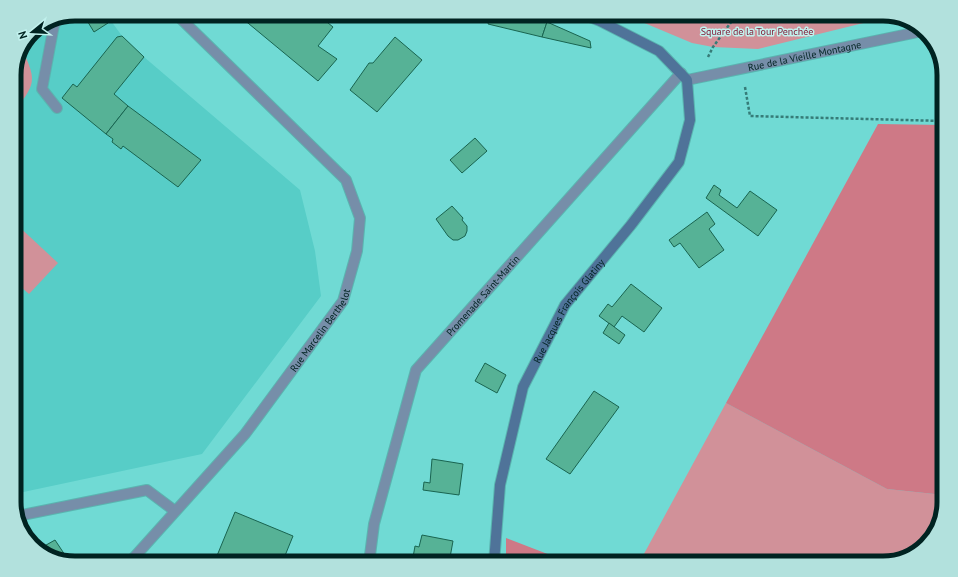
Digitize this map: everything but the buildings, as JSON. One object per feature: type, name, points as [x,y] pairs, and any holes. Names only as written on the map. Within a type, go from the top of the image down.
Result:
[{"type":"main road","points":[[600,21],[659,51],[684,77]]},
{"type":"main road","name":"Rue Jacques François Glatiny","points":[[495,556],[500,484],[523,387],[565,305],[631,225],[679,162],[690,120],[684,77]]},
{"type":"street","name":"Rue Marcelin Berthelot","points":[[135,556],[245,434],[343,301],[357,251],[360,218],[346,180],[183,21]]},
{"type":"street","points":[[54,26],[42,89],[57,108]]},
{"type":"street","name":"Rue de la Vieille Montagne","points":[[684,77],[698,78],[916,32]]},
{"type":"street","name":"Promenade Saint-Martin","points":[[370,556],[374,524],[416,370],[684,77]]},
{"type":"street","points":[[23,515],[147,490],[175,511]]},
{"type":"path","points":[[698,78],[713,47],[731,21]]},
{"type":"path","points":[[742,69],[750,116],[937,121]]},
{"type":"shaded area","points":[[68,21],[111,21],[122,36],[144,57],[300,190],[315,251],[321,296],[202,454],[21,493],[21,71],[27,52],[52,52],[52,26],[57,24]]},
{"type":"shaded area","points":[[878,124],[937,125],[937,494],[887,489],[726,403]]},
{"type":"shaded area","points":[[506,538],[553,556],[506,556]]},
{"type":"green space","name":"Square de la Tour Penchée","points":[[640,21],[872,21],[758,49],[713,47],[692,43]]},
{"type":"green space","points":[[25,56],[32,76],[30,88],[21,102],[21,71]]},
{"type":"green space","points":[[21,229],[58,263],[29,294],[21,287]]},
{"type":"green space","points":[[726,403],[887,489],[937,494],[937,509],[933,523],[926,535],[910,549],[890,556],[643,556]]}]
